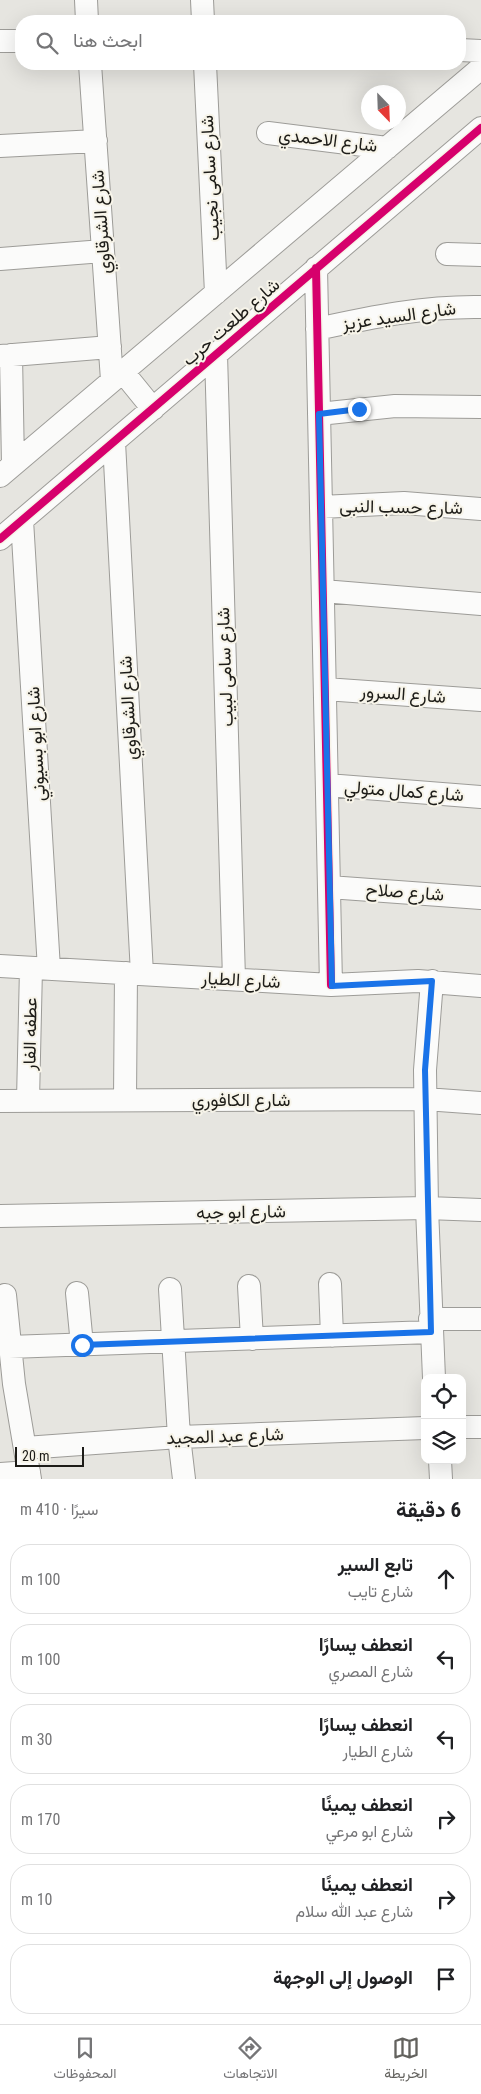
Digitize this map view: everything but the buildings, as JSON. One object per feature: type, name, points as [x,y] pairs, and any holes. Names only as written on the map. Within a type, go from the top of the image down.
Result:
[{"type":"street","points":[[86,0],[87,15]]},
{"type":"street","points":[[202,0],[203,15]]},
{"type":"street","points":[[0,41],[15,41]]},
{"type":"street","points":[[466,50],[481,51]]},
{"type":"street","name":"شارع طلعت حرب","points":[[6,471],[481,68]]},
{"type":"street","name":"شارع الشرقاوي","points":[[90,70],[110,347],[118,376]]},
{"type":"street","name":"شارع سامى نجيب","points":[[205,70],[216,293]]},
{"type":"street","name":"شارع طلعت حرب","points":[[0,539],[316,268],[472,144],[481,128]]},
{"type":"street","name":"شارع الاحمدي","points":[[268,133],[387,148]]},
{"type":"street","points":[[0,146],[96,142]]},
{"type":"street","points":[[0,259],[103,251]]},
{"type":"street","points":[[447,254],[481,255]]},
{"type":"street","points":[[316,268],[332,986]]},
{"type":"street","name":"شارع السيد عزيز","points":[[317,329],[418,310],[451,306],[481,307]]},
{"type":"street","points":[[6,471],[5,355],[110,347]]},
{"type":"street","name":"شارع سامى لبيب","points":[[216,354],[234,980]]},
{"type":"street","points":[[118,376],[153,409]]},
{"type":"street","points":[[319,414],[395,406],[481,407]]},
{"type":"street","name":"شارع الشرقاوي","points":[[114,442],[134,974],[126,1100]]},
{"type":"street","name":"شارع حسب النبى","points":[[321,507],[404,503],[481,510]]},
{"type":"street","name":"شارع ابو بسيوني","points":[[22,520],[40,968]]},
{"type":"street","points":[[323,591],[481,604]]},
{"type":"street","name":"شارع السرور","points":[[325,689],[481,700]]},
{"type":"street","name":"شارع كمال متولي","points":[[327,785],[481,797]]},
{"type":"street","name":"شارع صلاح","points":[[329,887],[481,898]]},
{"type":"street","name":"شارع الطيار","points":[[0,966],[332,986],[432,981],[481,986]]},
{"type":"street","name":"عطفه الفار","points":[[28,1100],[40,968]]},
{"type":"street","points":[[432,981],[426,1040],[426,1100],[430,1326],[434,1374]]},
{"type":"street","name":"شارع الكافوري","points":[[0,1101],[426,1100],[481,1103]]},
{"type":"street","name":"شارع ابو جبه","points":[[0,1216],[427,1208],[481,1210]]},
{"type":"street","points":[[330,1284],[332,1336]]},
{"type":"street","points":[[249,1286],[252,1339]]},
{"type":"street","points":[[170,1289],[179,1437],[184,1479]]},
{"type":"street","points":[[77,1293],[82,1345]]},
{"type":"street","points":[[0,1474],[29,1475],[25,1448],[7,1385],[9,1347],[4,1307]]},
{"type":"street","points":[[9,1347],[174,1343],[332,1336],[481,1319]]},
{"type":"street","points":[[466,1427],[481,1427]]},
{"type":"street","name":"شارع عبد المجيد","points":[[25,1448],[179,1437],[421,1428]]},
{"type":"street","points":[[440,1464],[441,1479]]},
{"type":"cycle path","points":[[0,539],[481,128]]},
{"type":"cycle path","points":[[316,268],[331,985]]},
{"type":"route","points":[[82,1345],[431,1332],[425,1070],[432,981],[332,986],[319,414],[359,409]]}]
